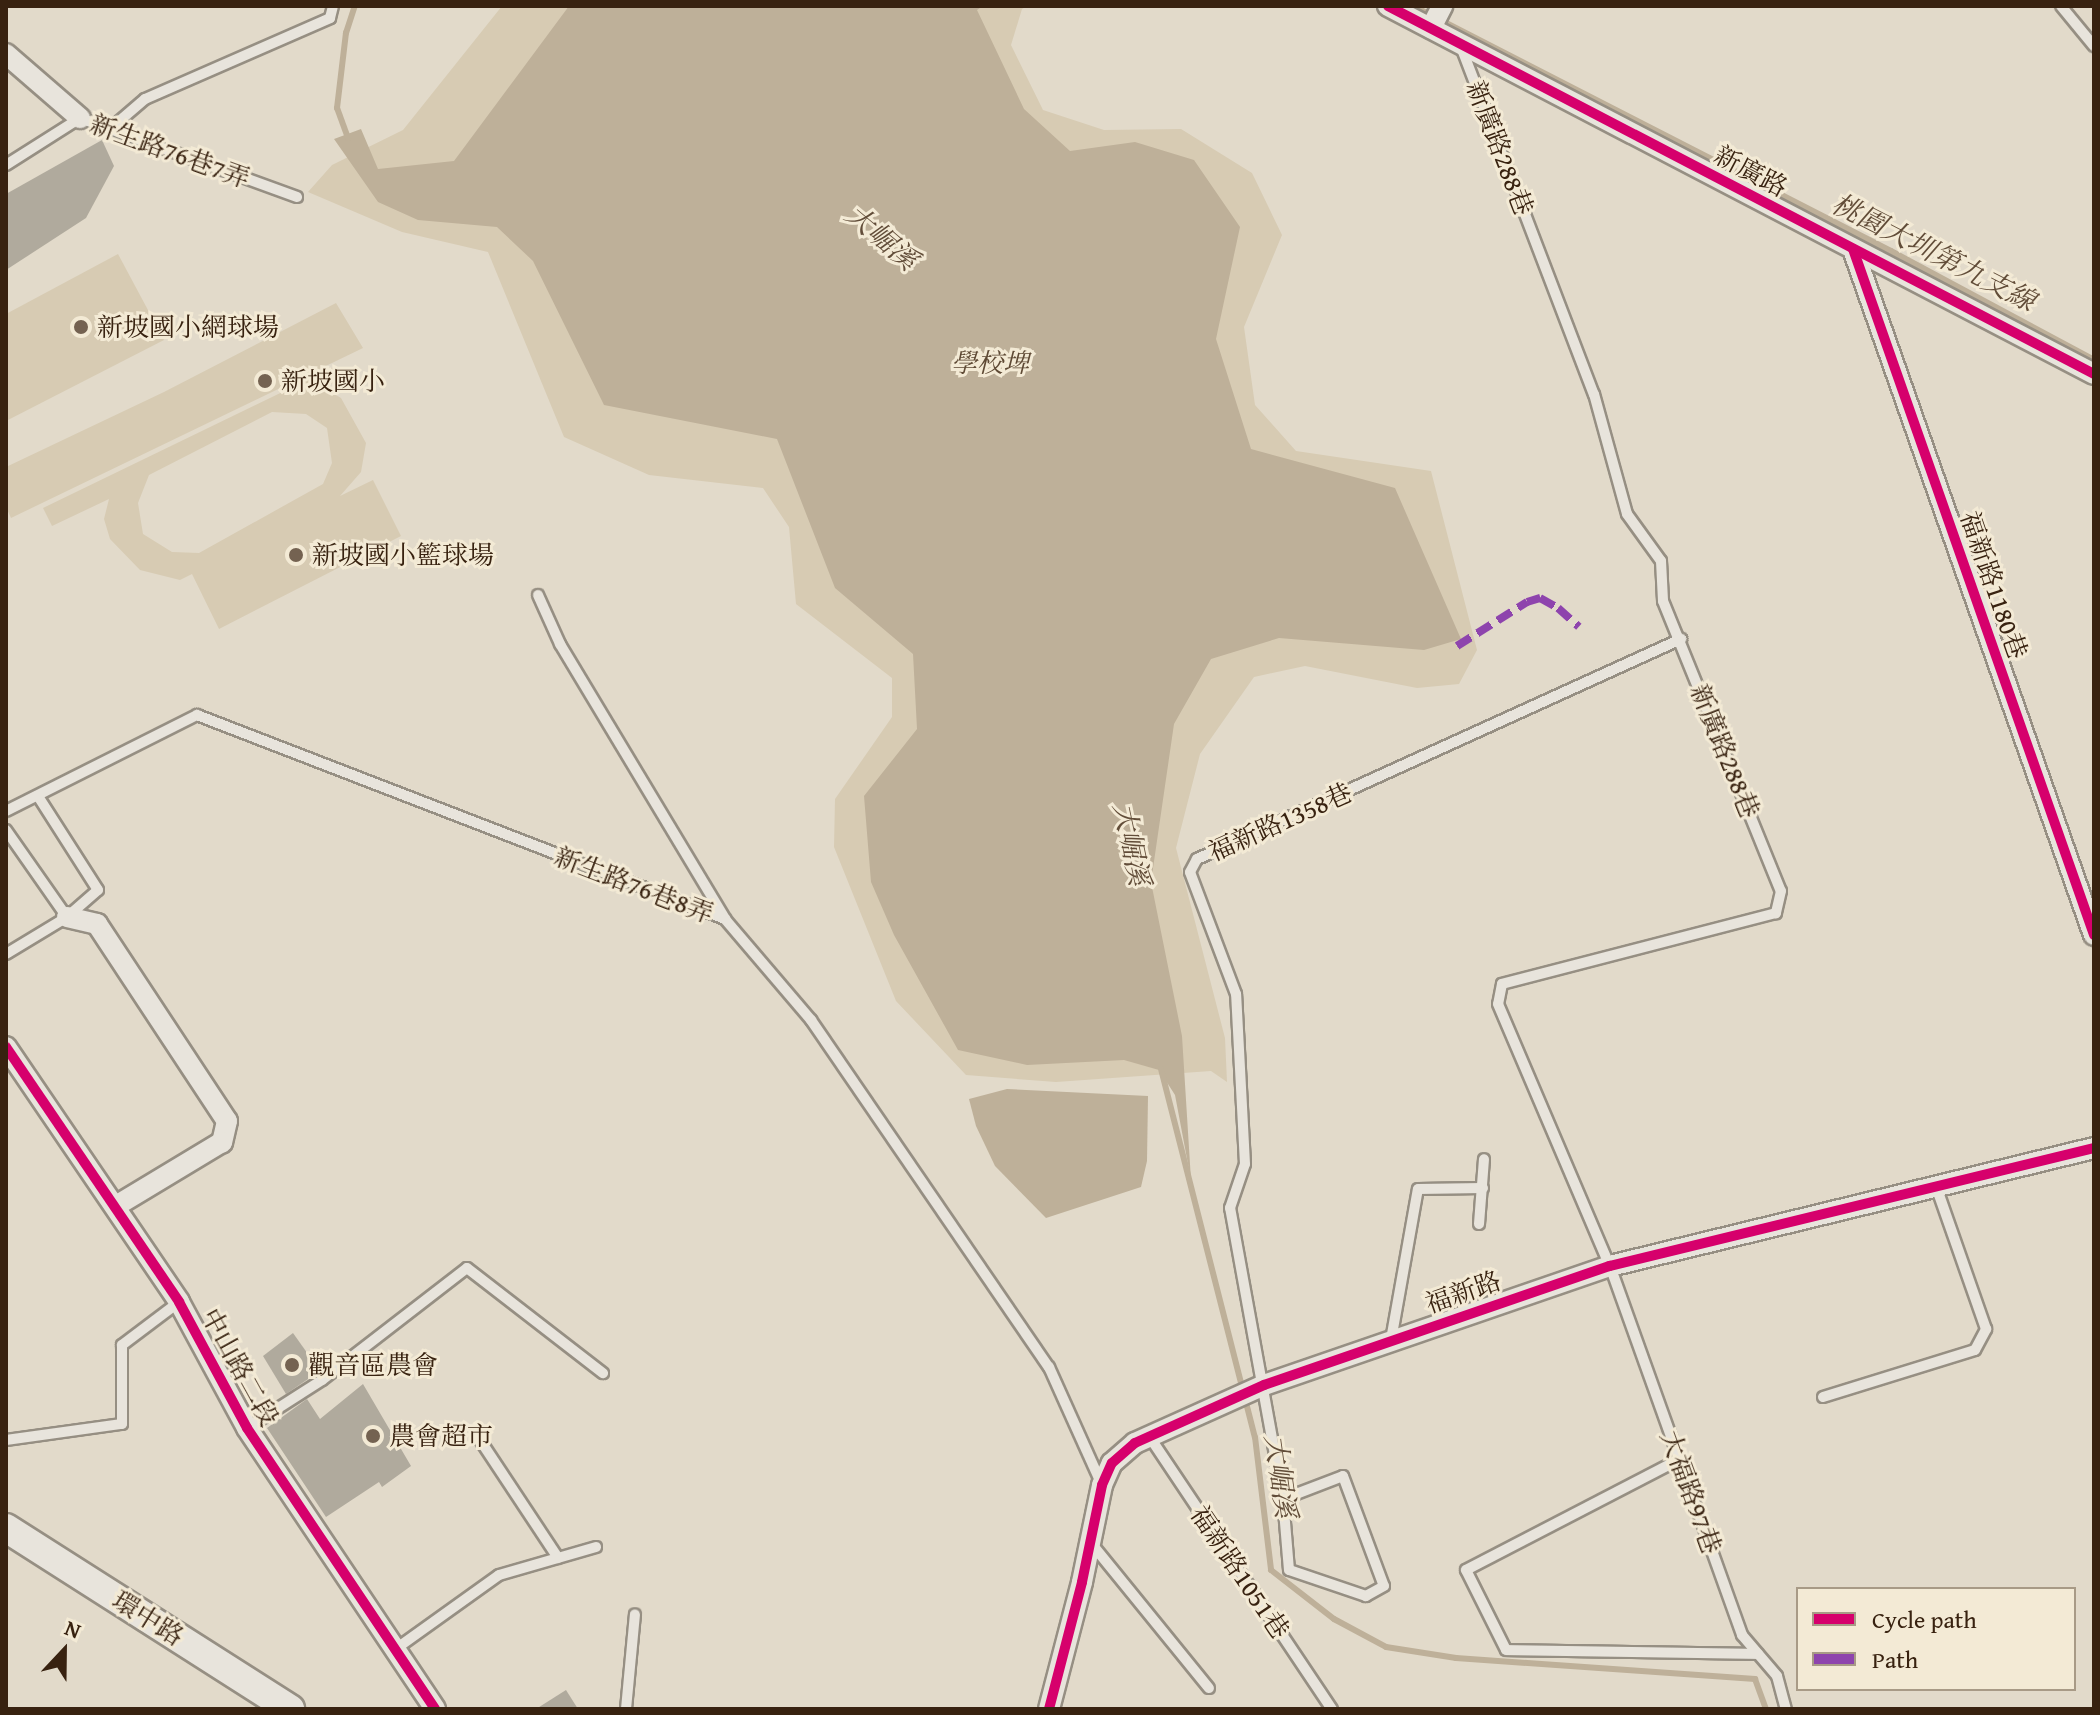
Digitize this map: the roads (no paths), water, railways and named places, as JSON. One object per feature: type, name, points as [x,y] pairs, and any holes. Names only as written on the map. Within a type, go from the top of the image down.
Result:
[{"type":"main road","name":"環中路","points":[[6,1528],[290,1709]]},
{"type":"street","name":"新廣路","points":[[1388,6],[2094,374]]},
{"type":"street","points":[[1431,28],[1442,6]]},
{"type":"street","points":[[6,54],[80,118]]},
{"type":"street","name":"福新路1180巷","points":[[1853,249],[2094,935]]},
{"type":"street","points":[[67,917],[97,924],[227,1121],[222,1142],[116,1206]]},
{"type":"street","name":"中山路二段","points":[[6,1047],[179,1302],[247,1428],[435,1709]]},
{"type":"street","name":"福新路","points":[[1049,1709],[1102,1485],[1112,1463],[1135,1443],[1264,1385],[1610,1266],[2094,1148]]},
{"type":"lane","points":[[110,129],[145,99],[330,18],[333,6]]},
{"type":"lane","points":[[2061,6],[2094,46]]},
{"type":"lane","name":"新廣路288巷","points":[[1459,42],[1594,394],[1627,514],[1661,561],[1663,601],[1781,891],[1776,913],[1502,984],[1498,1004],[1610,1266]]},
{"type":"lane","name":"新生路76巷7弄","points":[[6,165],[80,118],[297,197]]},
{"type":"lane","points":[[538,595],[560,644],[725,919]]},
{"type":"lane","name":"福新路1358巷","points":[[1283,1499],[1343,1476],[1384,1586],[1366,1596],[1289,1570],[1283,1499],[1230,1208],[1245,1164],[1236,994],[1190,872],[1197,859],[1681,639]]},
{"type":"lane","name":"新生路76巷8弄","points":[[6,811],[197,715],[725,919],[811,1020],[1049,1367],[1102,1485]]},
{"type":"lane","points":[[6,954],[67,917],[98,890],[38,796]]},
{"type":"lane","points":[[6,830],[67,917]]},
{"type":"lane","points":[[1479,1224],[1484,1159]]},
{"type":"lane","points":[[1823,1397],[1975,1350],[1986,1329],[1936,1185]]},
{"type":"lane","points":[[1391,1340],[1418,1189],[1483,1188]]},
{"type":"lane","name":"大福路97巷","points":[[1610,1266],[1742,1635],[1777,1676],[1786,1709]]},
{"type":"lane","points":[[247,1428],[322,1380],[467,1268],[603,1373]]},
{"type":"lane","points":[[6,1440],[122,1424],[122,1345],[179,1302]]},
{"type":"lane","name":"福新路1051巷","points":[[1149,1436],[1332,1709]]},
{"type":"lane","points":[[478,1437],[558,1558]]},
{"type":"lane","points":[[1680,1459],[1466,1570],[1506,1650],[1758,1654]]},
{"type":"lane","points":[[1090,1542],[1209,1688]]},
{"type":"lane","points":[[397,1648],[499,1575],[596,1547]]},
{"type":"lane","points":[[626,1709],[635,1614]]},
{"type":"water","name":"學校埤","points":[[569,6],[983,6],[977,10],[1024,109],[1070,151],[1135,142],[1194,160],[1240,227],[1216,339],[1251,449],[1395,488],[1461,639],[1424,650],[1279,638],[1211,659],[1174,724],[1151,882],[1182,1036],[1191,1180],[1175,1095],[1159,1070],[1124,1060],[1027,1065],[958,1050],[894,935],[871,882],[864,796],[917,729],[913,654],[835,588],[777,439],[604,405],[533,261],[497,227],[418,220],[378,202],[334,139],[361,129],[378,169],[454,161]]},
{"type":"water","points":[[1007,1089],[1148,1096],[1147,1161],[1141,1187],[1046,1218],[995,1166],[976,1126],[969,1099]]},
{"type":"waterway","name":"大崛溪","points":[[348,138],[337,108],[346,33],[355,6]]},
{"type":"waterway","name":"桃園大圳第九支線","points":[[1413,6],[1891,251],[2094,360]]},
{"type":"waterway","name":"大崛溪","points":[[1161,1069],[1255,1437],[1271,1570],[1334,1619],[1386,1647],[1456,1658],[1755,1679],[1766,1709]]},
{"type":"place","name":"新坡國小網球場","points":[[81,327]]},
{"type":"place","name":"新坡國小","points":[[265,381]]},
{"type":"place","name":"新坡國小籃球場","points":[[296,555]]},
{"type":"place","name":"觀音區農會","points":[[292,1365]]},
{"type":"place","name":"農會超市","points":[[373,1436]]}]
